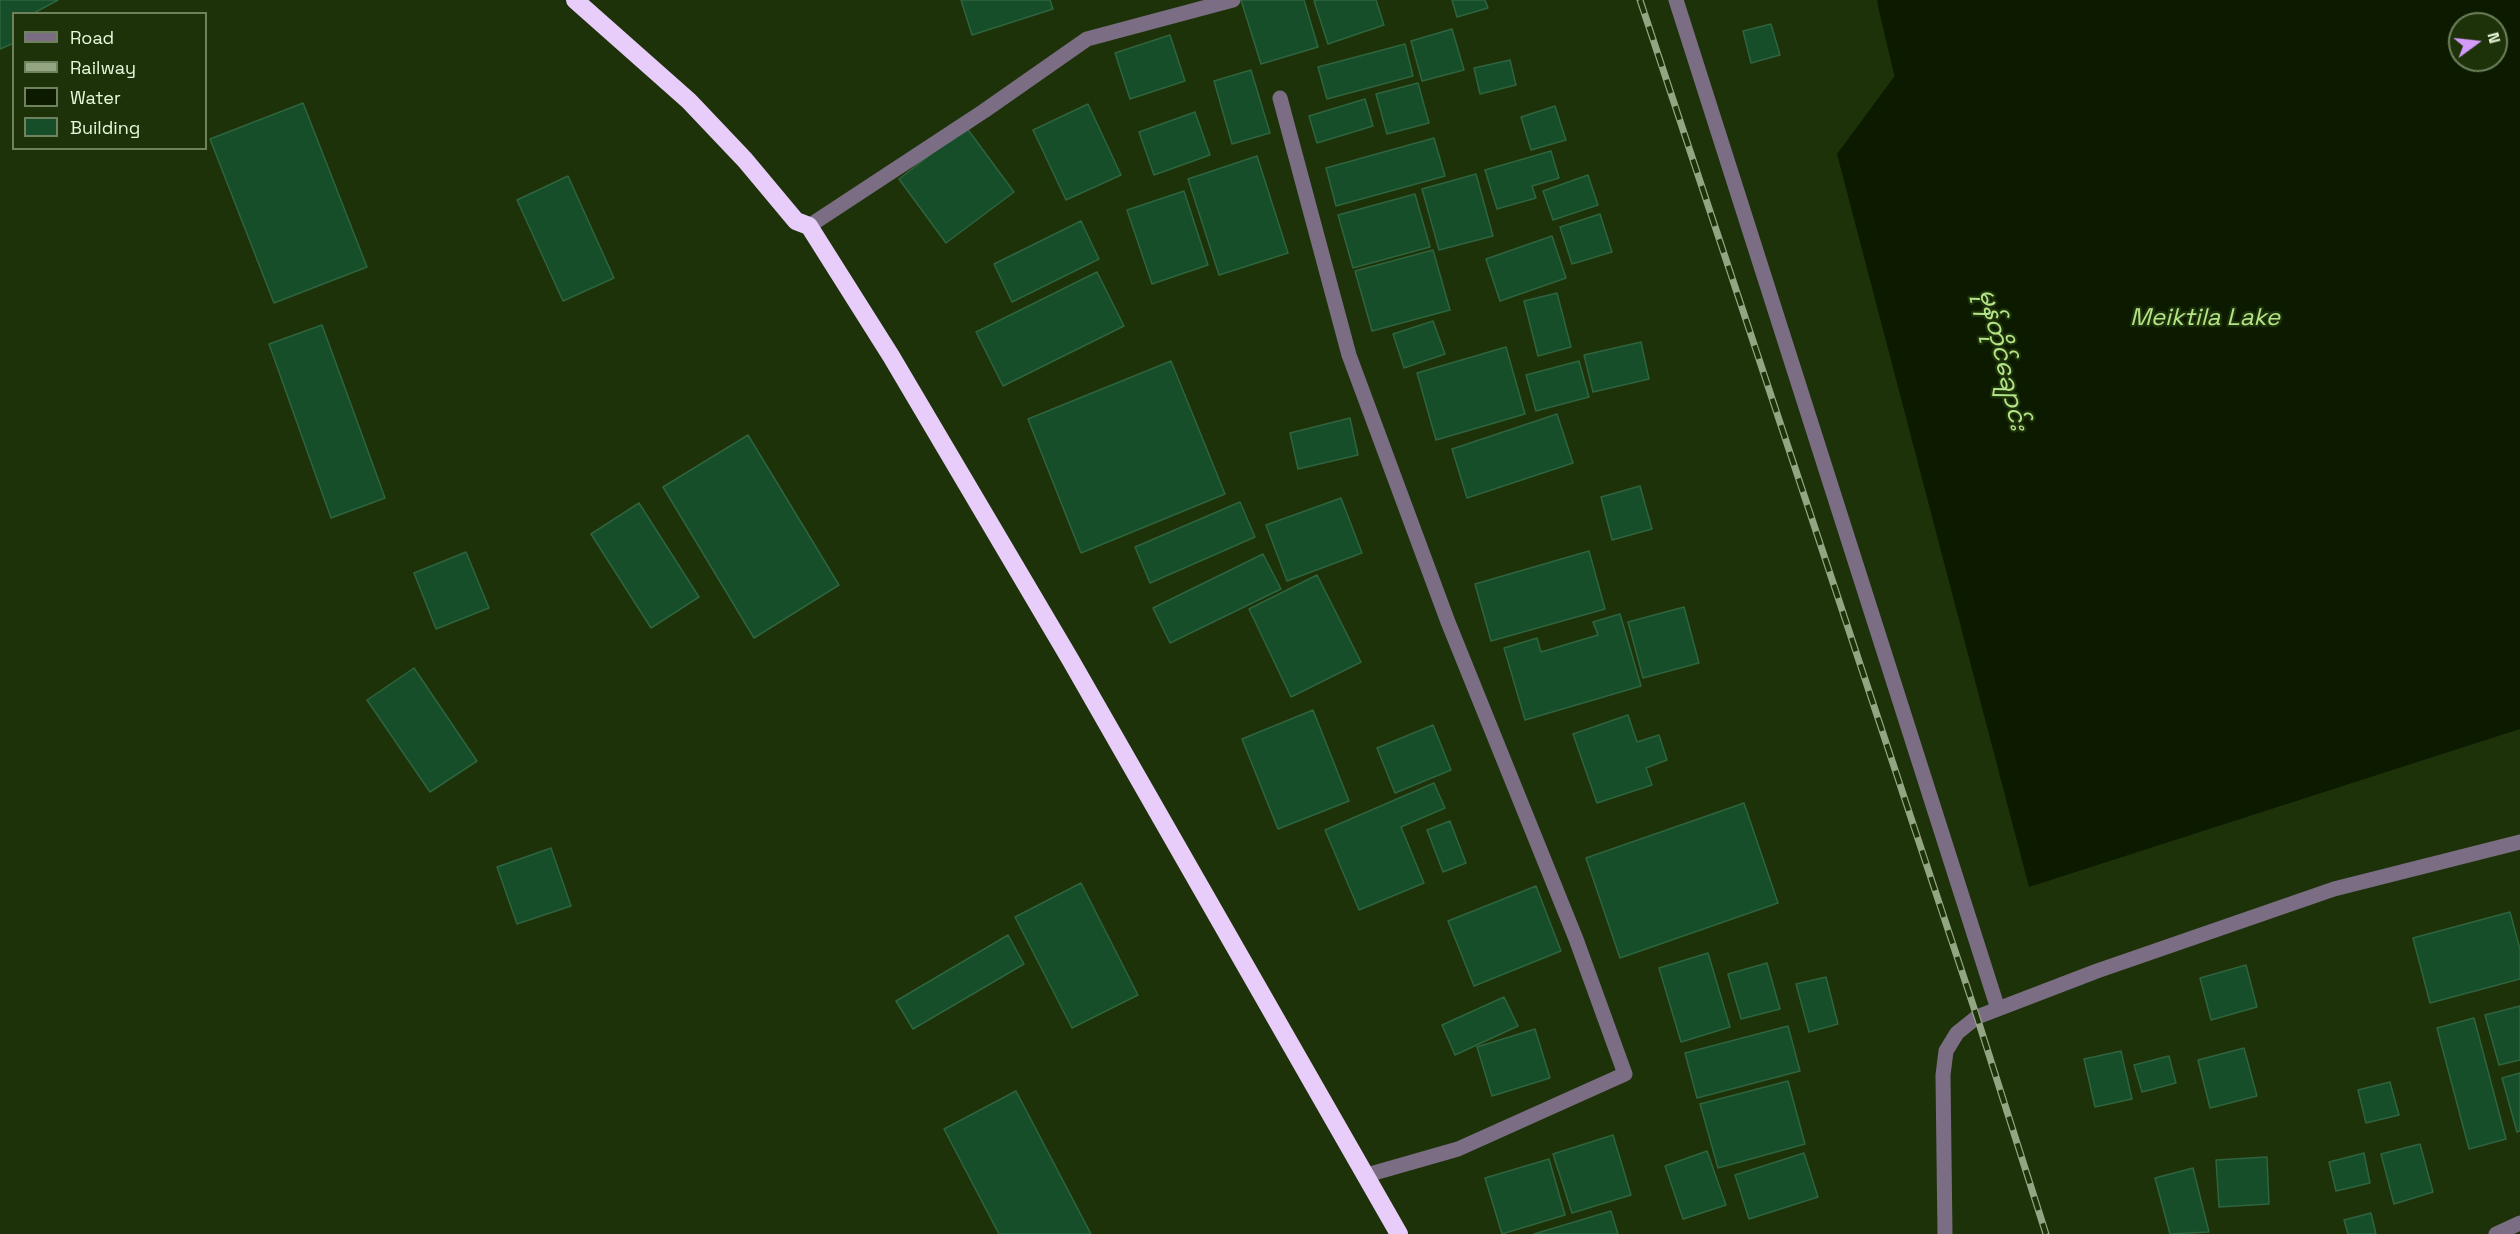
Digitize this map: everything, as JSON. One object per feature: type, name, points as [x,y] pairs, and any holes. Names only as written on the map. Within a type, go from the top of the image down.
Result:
[{"type":"highway","points":[[575,0],[689,101],[745,160],[796,221],[809,226],[891,356],[1070,659],[1399,1234]]},
{"type":"street","points":[[809,226],[984,111],[1088,39],[1233,0]]},
{"type":"street","points":[[1676,0],[1998,1009]]},
{"type":"street","points":[[1280,98],[1349,355],[1448,622],[1576,939],[1625,1074],[1458,1149],[1366,1176]]},
{"type":"street","points":[[1945,1234],[1943,1075],[1947,1051],[1957,1033],[1977,1017],[2097,971],[2334,889],[2520,842]]},
{"type":"street","points":[[2496,1234],[2520,1223]]},
{"type":"water","name":"Meiktila Lake","points":[[1951,0],[2520,0],[2520,729],[2029,887],[1837,154]]},
{"type":"building","points":[[0,0],[58,0],[36,12],[12,12],[12,44],[0,49]]},
{"type":"building","points":[[961,0],[1050,0],[1053,9],[972,35]]},
{"type":"building","points":[[1241,0],[1304,0],[1318,47],[1261,64]]},
{"type":"building","points":[[1376,0],[1384,25],[1328,44],[1314,1]]},
{"type":"building","points":[[1452,0],[1485,0],[1488,8],[1457,17]]},
{"type":"building","points":[[1771,24],[1780,55],[1751,63],[1743,31]]},
{"type":"building","points":[[1452,29],[1464,70],[1422,81],[1411,41]]},
{"type":"building","points":[[1170,35],[1185,81],[1130,99],[1115,53]]},
{"type":"building","points":[[1405,44],[1413,76],[1327,99],[1318,67]]},
{"type":"building","points":[[1510,60],[1516,85],[1480,94],[1474,68]]},
{"type":"building","points":[[1251,70],[1270,133],[1232,144],[1214,81]]},
{"type":"building","points":[[1418,83],[1429,123],[1387,134],[1376,94]]},
{"type":"building","points":[[1365,99],[1373,126],[1317,143],[1309,116]]},
{"type":"building","points":[[303,103],[367,267],[274,303],[210,139]]},
{"type":"building","points":[[1088,104],[1121,175],[1066,200],[1033,130]]},
{"type":"building","points":[[1555,106],[1566,140],[1531,150],[1521,117]]},
{"type":"building","points":[[1195,112],[1210,155],[1154,175],[1139,132]]},
{"type":"building","points":[[966,127],[1014,192],[946,243],[899,179]]},
{"type":"building","points":[[1434,138],[1445,176],[1336,206],[1326,168]]},
{"type":"building","points":[[1551,151],[1559,178],[1532,186],[1536,198],[1497,209],[1485,170]]},
{"type":"building","points":[[1257,156],[1288,253],[1219,275],[1188,179]]},
{"type":"building","points":[[1476,174],[1493,236],[1439,250],[1422,189]]},
{"type":"building","points":[[1588,175],[1598,205],[1553,220],[1543,191]]},
{"type":"building","points":[[568,176],[614,278],[563,301],[517,200]]},
{"type":"building","points":[[1184,191],[1208,265],[1152,284],[1127,210]]},
{"type":"building","points":[[1415,194],[1430,247],[1353,268],[1338,215]]},
{"type":"building","points":[[1600,214],[1612,252],[1572,264],[1560,227]]},
{"type":"building","points":[[1081,221],[1099,259],[1012,302],[994,264]]},
{"type":"building","points":[[1552,236],[1566,278],[1500,301],[1486,259]]},
{"type":"building","points":[[1433,250],[1450,310],[1372,331],[1355,271]]},
{"type":"building","points":[[1097,272],[1124,326],[1003,386],[976,332]]},
{"type":"building","points":[[1557,293],[1571,347],[1538,356],[1524,301]]},
{"type":"building","points":[[1433,321],[1445,354],[1404,368],[1393,334]]},
{"type":"building","points":[[322,325],[385,498],[331,518],[269,344]]},
{"type":"building","points":[[1641,342],[1649,379],[1593,392],[1584,355]]},
{"type":"building","points":[[1506,347],[1525,414],[1436,440],[1417,373]]},
{"type":"building","points":[[1171,361],[1225,494],[1081,553],[1028,419]]},
{"type":"building","points":[[1579,361],[1589,397],[1536,411],[1526,375]]},
{"type":"building","points":[[1557,414],[1573,463],[1467,498],[1452,449]]},
{"type":"building","points":[[1350,418],[1358,455],[1298,469],[1290,433]]},
{"type":"building","points":[[748,435],[839,585],[754,638],[663,487]]},
{"type":"building","points":[[1640,486],[1652,529],[1612,540],[1601,497]]},
{"type":"building","points":[[1341,498],[1362,553],[1287,581],[1266,525]]},
{"type":"building","points":[[1240,502],[1255,537],[1150,583],[1135,547]]},
{"type":"building","points":[[639,503],[699,597],[651,628],[591,534]]},
{"type":"building","points":[[1589,551],[1605,609],[1491,641],[1475,584]]},
{"type":"building","points":[[466,552],[489,608],[436,629],[414,573]]},
{"type":"building","points":[[1263,554],[1281,589],[1170,643],[1153,608]]},
{"type":"building","points":[[1317,575],[1361,662],[1291,697],[1249,609]]},
{"type":"building","points":[[1684,607],[1699,663],[1643,678],[1628,622]]},
{"type":"building","points":[[1620,614],[1641,686],[1525,720],[1504,648],[1537,638],[1541,652],[1598,635],[1593,622]]},
{"type":"building","points":[[414,668],[477,761],[430,792],[367,700]]},
{"type":"building","points":[[1313,710],[1349,801],[1278,829],[1242,739]]},
{"type":"building","points":[[1628,715],[1637,742],[1659,735],[1667,760],[1646,768],[1652,785],[1597,803],[1573,734]]},
{"type":"building","points":[[1433,725],[1451,770],[1395,793],[1377,748]]},
{"type":"building","points":[[1434,783],[1445,808],[1401,827],[1424,883],[1359,910],[1325,830]]},
{"type":"building","points":[[1744,803],[1778,903],[1620,958],[1586,858]]},
{"type":"building","points":[[1450,821],[1466,863],[1443,872],[1427,830]]},
{"type":"building","points":[[551,848],[571,906],[517,924],[497,867]]},
{"type":"building","points":[[1081,883],[1138,995],[1072,1028],[1015,917]]},
{"type":"building","points":[[1536,886],[1561,951],[1474,986],[1448,921]]},
{"type":"building","points":[[2510,912],[2520,949],[2520,979],[2430,1003],[2413,938]]},
{"type":"building","points":[[1008,935],[1024,964],[913,1029],[896,1001]]},
{"type":"building","points":[[1708,953],[1730,1027],[1681,1042],[1659,968]]},
{"type":"building","points":[[1767,963],[1780,1009],[1741,1019],[1728,974]]},
{"type":"building","points":[[2246,965],[2257,1007],[2211,1020],[2200,978]]},
{"type":"building","points":[[1826,977],[1838,1024],[1809,1032],[1796,984]]},
{"type":"building","points":[[1504,997],[1518,1026],[1455,1055],[1442,1025]]},
{"type":"building","points":[[2520,1006],[2520,1060],[2499,1065],[2485,1015]]},
{"type":"building","points":[[2474,1018],[2506,1139],[2469,1149],[2437,1028]]},
{"type":"building","points":[[1788,1026],[1800,1071],[1697,1098],[1685,1053]]},
{"type":"building","points":[[1535,1029],[1550,1078],[1492,1096],[1477,1047]]},
{"type":"building","points":[[2244,1048],[2257,1096],[2210,1108],[2198,1060]]},
{"type":"building","points":[[2121,1051],[2132,1099],[2095,1107],[2084,1059]]},
{"type":"building","points":[[2169,1056],[2176,1083],[2142,1092],[2134,1065]]},
{"type":"building","points":[[2520,1073],[2520,1131],[2517,1132],[2502,1078]]},
{"type":"building","points":[[1788,1081],[1805,1144],[1718,1168],[1700,1104]]},
{"type":"building","points":[[2390,1082],[2399,1115],[2366,1123],[2358,1090]]},
{"type":"building","points":[[1016,1091],[1091,1234],[999,1234],[944,1129]]},
{"type":"building","points":[[1613,1135],[1631,1195],[1572,1213],[1553,1154]]},
{"type":"building","points":[[2420,1144],[2433,1192],[2394,1204],[2381,1154]]},
{"type":"building","points":[[1707,1151],[1726,1205],[1683,1219],[1665,1166]]},
{"type":"building","points":[[1804,1153],[1818,1197],[1749,1219],[1735,1175]]},
{"type":"building","points":[[2364,1153],[2370,1183],[2336,1191],[2329,1162]]},
{"type":"building","points":[[2267,1157],[2269,1204],[2219,1207],[2216,1160]]},
{"type":"building","points":[[1549,1159],[1565,1215],[1502,1234],[1485,1178]]},
{"type":"building","points":[[2193,1168],[2209,1232],[2170,1234],[2155,1178]]},
{"type":"building","points":[[1611,1211],[1618,1234],[1534,1234]]},
{"type":"building","points":[[2371,1213],[2376,1234],[2348,1234],[2344,1220]]},
{"type":"waterway","name":"မုန်တိုင်ချောင်း","points":[[1918,0],[1952,143]]},
{"type":"railway","points":[[1640,0],[1977,1017],[2046,1234]]}]
